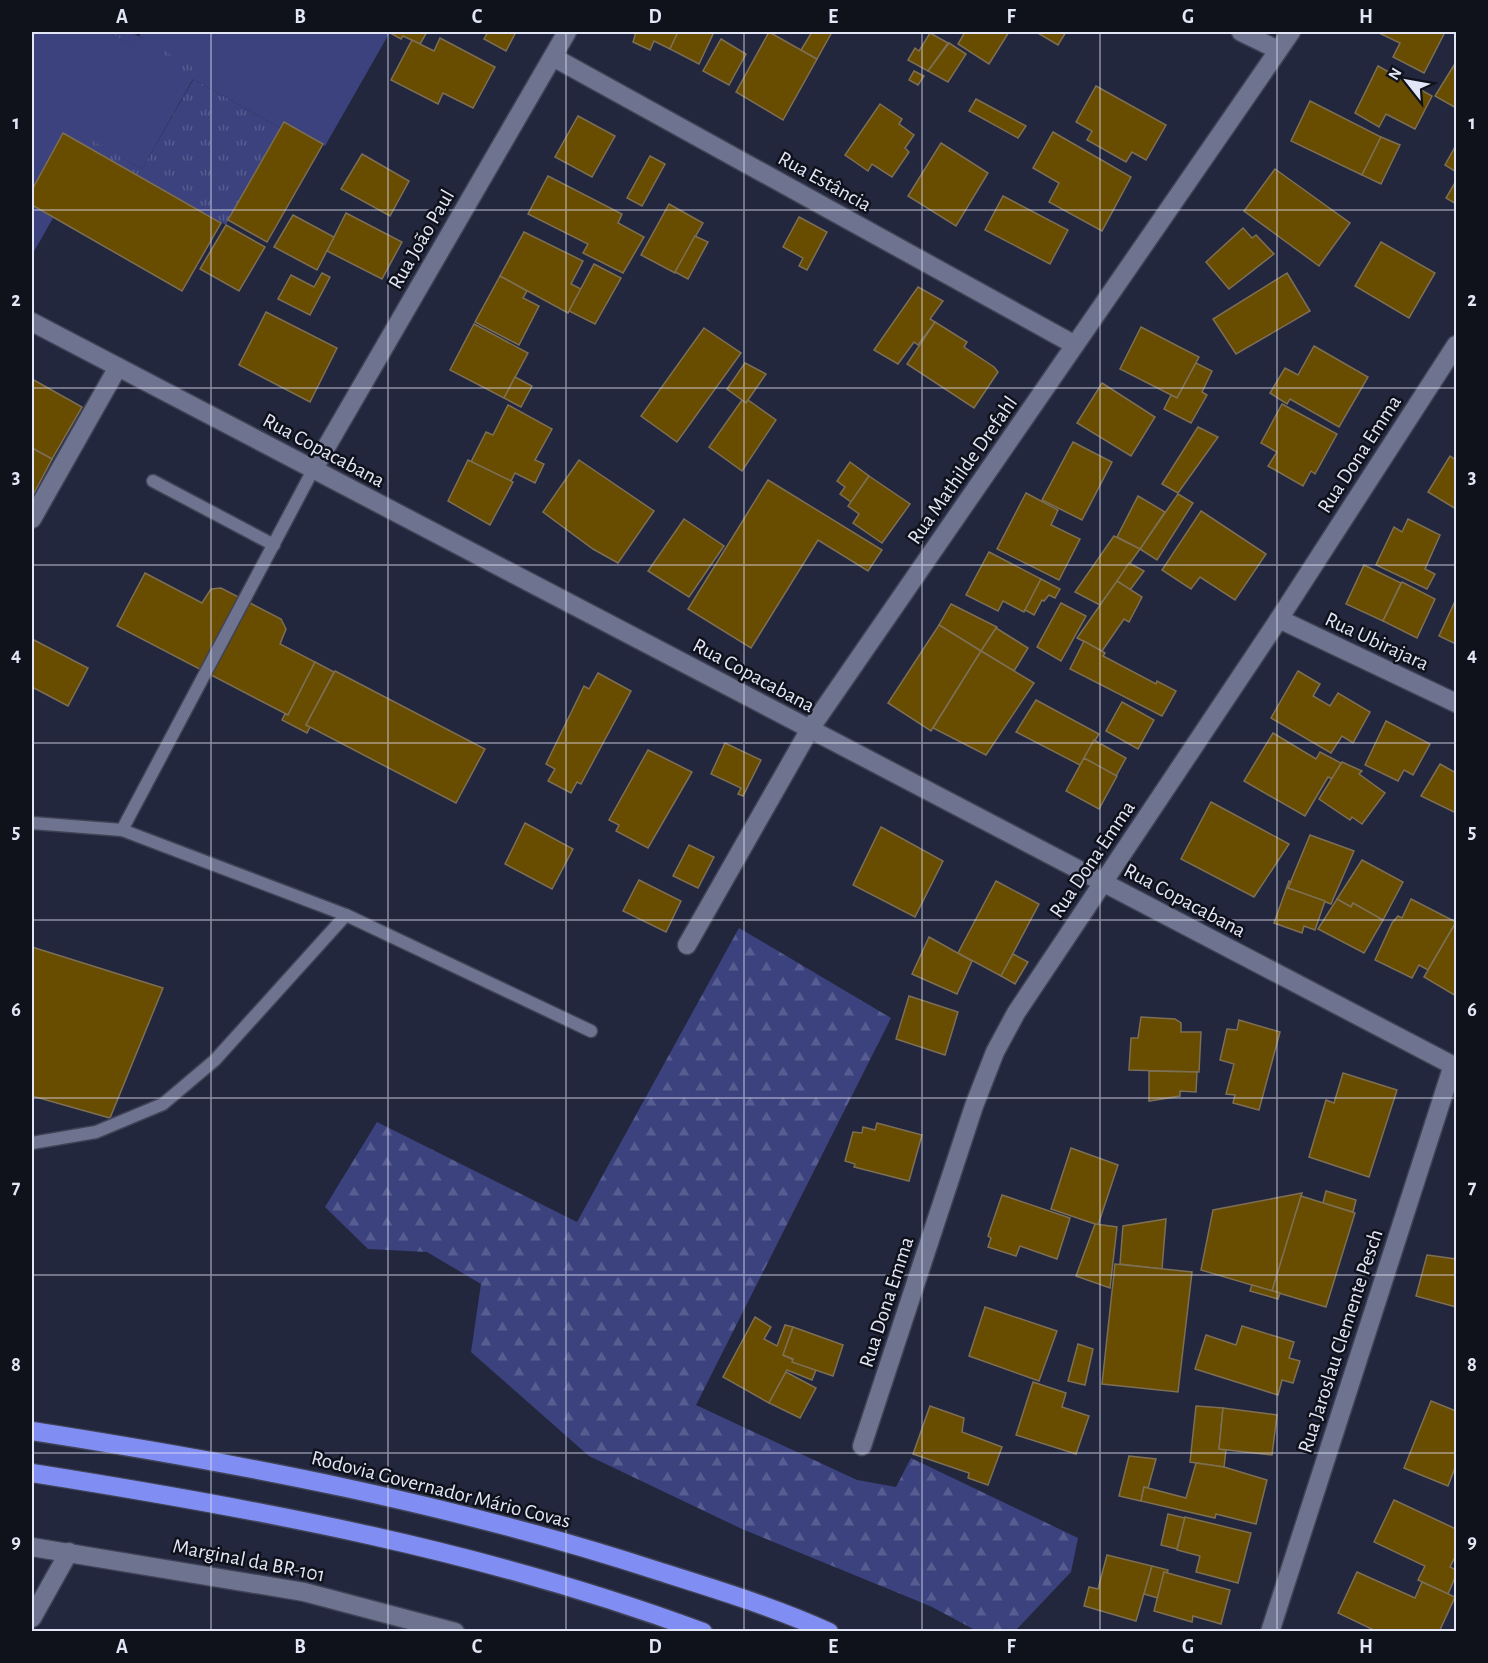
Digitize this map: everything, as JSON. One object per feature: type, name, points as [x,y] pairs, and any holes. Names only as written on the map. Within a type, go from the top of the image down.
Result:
[{"type":"highway","name":"Rodovia Governador Mário Covas","points":[[32,1431],[258,1469],[472,1516],[662,1572],[829,1632]]},
{"type":"highway","points":[[32,1473],[199,1500],[418,1546],[581,1590],[703,1632]]},
{"type":"street","name":"Rua João Paul","points":[[313,470],[567,32]]},
{"type":"street","points":[[1241,32],[1278,50]]},
{"type":"street","name":"Rua Mathilde Drefahl","points":[[687,945],[810,729],[1291,32]]},
{"type":"street","name":"Rua Estância","points":[[553,57],[1075,345]]},
{"type":"street","name":"Rua Copacabana","points":[[32,322],[1455,1066]]},
{"type":"street","name":"Rua Dona Emma","points":[[862,1446],[974,1106],[995,1052],[1016,1012],[1279,619],[1456,345]]},
{"type":"street","points":[[32,519],[118,367]]},
{"type":"street","name":"Rua Ubirajara","points":[[1279,619],[1456,704]]},
{"type":"street","name":"Rua Jaroslau Clemente Pesch","points":[[1270,1632],[1455,1066]]},
{"type":"street","name":"Marginal da BR-101","points":[[32,1547],[304,1592],[410,1625],[455,1632]]},
{"type":"street","points":[[32,1618],[69,1552]]},
{"type":"lane","points":[[122,830],[313,470]]},
{"type":"lane","points":[[153,481],[274,544]]},
{"type":"lane","points":[[32,823],[122,830],[346,915],[591,1031]]},
{"type":"lane","points":[[32,1143],[96,1132],[163,1104],[215,1060],[346,915]]},
{"type":"green space","points":[[32,32],[109,32],[193,79],[142,169],[67,127],[32,190]]},
{"type":"green space","points":[[109,32],[131,32],[198,70],[193,79],[280,128],[226,225],[63,133],[67,126],[142,169],[193,80]]},
{"type":"green space","points":[[142,32],[390,32],[325,146],[284,123],[280,128],[193,79],[139,36]]},
{"type":"green space","points":[[32,205],[53,218],[32,255]]},
{"type":"green space","points":[[739,928],[891,1018],[696,1405],[857,1480],[896,1487],[911,1458],[1078,1538],[1071,1572],[1015,1631],[977,1631],[930,1606],[742,1529],[589,1456],[471,1352],[481,1284],[427,1252],[368,1249],[325,1207],[377,1122],[577,1222]]},
{"type":"building","points":[[394,32],[427,32],[420,44],[403,36],[401,39],[392,34]]},
{"type":"building","points":[[488,32],[516,32],[506,51],[484,39]]},
{"type":"building","points":[[636,32],[678,32],[670,49],[654,41],[650,50],[633,42]]},
{"type":"building","points":[[678,32],[714,32],[699,64],[670,49]]},
{"type":"building","points":[[769,32],[817,59],[783,120],[736,92]]},
{"type":"building","points":[[812,32],[832,32],[817,59],[801,50]]},
{"type":"building","points":[[965,32],[1009,32],[989,64],[958,44]]},
{"type":"building","points":[[1036,32],[1066,32],[1058,45]]},
{"type":"building","points":[[1377,32],[1445,32],[1424,73],[1393,57],[1400,43]]},
{"type":"building","points":[[930,33],[948,43],[928,71],[908,60],[915,48],[919,51]]},
{"type":"building","points":[[440,38],[495,67],[473,108],[443,93],[438,104],[391,80],[412,40],[434,51]]},
{"type":"building","points":[[721,39],[746,54],[729,85],[703,71]]},
{"type":"building","points":[[949,43],[966,54],[948,82],[928,71]]},
{"type":"building","points":[[1456,62],[1456,108],[1435,96]]},
{"type":"building","points":[[1378,66],[1432,96],[1415,129],[1386,114],[1379,127],[1355,113]]},
{"type":"building","points":[[914,71],[924,76],[918,85],[909,80]]},
{"type":"building","points":[[1096,86],[1166,125],[1146,160],[1132,152],[1126,162],[1087,140],[1092,131],[1076,122]]},
{"type":"building","points":[[976,99],[1026,126],[1018,138],[969,111]]},
{"type":"building","points":[[1310,101],[1381,137],[1362,175],[1291,141]]},
{"type":"building","points":[[880,104],[902,119],[899,124],[914,135],[905,148],[909,152],[892,177],[872,164],[868,171],[845,155]]},
{"type":"building","points":[[578,116],[615,136],[592,177],[555,157]]},
{"type":"building","points":[[284,122],[323,144],[267,242],[228,220]]},
{"type":"building","points":[[1053,132],[1131,177],[1102,231],[1049,202],[1059,183],[1033,168]]},
{"type":"building","points":[[63,133],[221,223],[182,291],[32,205],[32,190]]},
{"type":"building","points":[[1381,137],[1400,145],[1381,184],[1362,175]]},
{"type":"building","points":[[941,143],[988,173],[956,226],[908,196]]},
{"type":"building","points":[[1456,145],[1456,172],[1445,165]]},
{"type":"building","points":[[362,154],[409,181],[390,216],[341,189]]},
{"type":"building","points":[[650,156],[665,164],[642,206],[627,198]]},
{"type":"building","points":[[1275,169],[1350,223],[1319,266],[1244,211]]},
{"type":"building","points":[[548,176],[622,214],[618,223],[644,237],[623,273],[583,253],[588,244],[528,214]]},
{"type":"building","points":[[1456,181],[1456,204],[1446,198]]},
{"type":"building","points":[[1003,196],[1068,230],[1050,264],[985,230]]},
{"type":"building","points":[[669,204],[703,223],[675,273],[641,255]]},
{"type":"building","points":[[346,213],[402,242],[382,279],[327,251]]},
{"type":"building","points":[[293,215],[334,237],[317,270],[274,247]]},
{"type":"building","points":[[799,217],[827,232],[807,270],[799,266],[803,258],[783,247]]},
{"type":"building","points":[[226,225],[265,247],[239,291],[200,269]]},
{"type":"building","points":[[1243,228],[1252,238],[1256,235],[1274,254],[1229,289],[1206,262]]},
{"type":"building","points":[[524,232],[583,261],[571,284],[581,289],[568,313],[500,276]]},
{"type":"building","points":[[695,236],[708,242],[688,279],[675,272]]},
{"type":"building","points":[[1381,242],[1435,273],[1409,318],[1355,286]]},
{"type":"building","points":[[594,264],[621,278],[595,324],[569,311]]},
{"type":"building","points":[[322,273],[330,277],[310,315],[278,299],[291,275],[314,287]]},
{"type":"building","points":[[1287,273],[1310,311],[1236,354],[1213,319]]},
{"type":"building","points":[[500,276],[527,291],[523,298],[539,306],[519,345],[475,322]]},
{"type":"building","points":[[918,287],[943,301],[930,319],[935,322],[918,345],[914,342],[898,364],[874,350]]},
{"type":"building","points":[[266,312],[337,348],[310,402],[239,365]]},
{"type":"building","points":[[935,322],[967,342],[964,347],[998,372],[974,408],[907,364]]},
{"type":"building","points":[[474,324],[528,353],[504,398],[450,370]]},
{"type":"building","points":[[1141,327],[1199,357],[1177,398],[1120,369]]},
{"type":"building","points":[[704,328],[741,353],[677,442],[641,416]]},
{"type":"building","points":[[1314,346],[1368,377],[1339,427],[1290,399],[1287,404],[1270,393],[1285,368],[1298,375]]},
{"type":"building","points":[[745,363],[766,374],[746,403],[727,389]]},
{"type":"building","points":[[1196,363],[1212,371],[1202,392],[1207,395],[1191,423],[1164,409],[1171,395],[1177,398]]},
{"type":"building","points":[[515,377],[532,386],[521,407],[504,398]]},
{"type":"building","points":[[32,379],[82,407],[52,459],[32,448]]},
{"type":"building","points":[[1102,383],[1155,417],[1131,456],[1077,423]]},
{"type":"building","points":[[742,400],[746,403],[748,400],[776,420],[742,471],[709,447]]},
{"type":"building","points":[[1282,404],[1337,434],[1315,474],[1311,471],[1303,486],[1268,466],[1277,452],[1261,443]]},
{"type":"building","points":[[508,405],[552,429],[535,460],[544,464],[535,483],[515,473],[511,481],[471,462],[486,432],[493,435]]},
{"type":"building","points":[[1198,427],[1218,437],[1178,493],[1162,484]]},
{"type":"building","points":[[1073,442],[1112,462],[1082,520],[1042,500]]},
{"type":"building","points":[[32,448],[52,459],[32,497]]},
{"type":"building","points":[[1450,456],[1456,460],[1456,509],[1428,492]]},
{"type":"building","points":[[468,460],[513,482],[490,525],[448,501]]},
{"type":"building","points":[[579,460],[654,511],[618,563],[593,549],[543,512]]},
{"type":"building","points":[[850,462],[869,476],[851,502],[840,494],[845,487],[837,481]]},
{"type":"building","points":[[869,476],[910,504],[882,543],[853,523],[859,514],[848,506]]},
{"type":"building","points":[[768,480],[882,550],[868,571],[818,540],[751,648],[688,609]]},
{"type":"building","points":[[1026,493],[1058,510],[1051,525],[1080,539],[1059,580],[997,549]]},
{"type":"building","points":[[1178,494],[1193,503],[1157,560],[1140,549]]},
{"type":"building","points":[[1138,496],[1165,512],[1140,549],[1117,537]]},
{"type":"building","points":[[1201,511],[1266,554],[1235,600],[1200,577],[1191,589],[1162,570]]},
{"type":"building","points":[[684,519],[724,546],[689,597],[648,571]]},
{"type":"building","points":[[1408,519],[1440,535],[1425,569],[1435,574],[1427,589],[1376,565],[1394,527],[1402,532]]},
{"type":"building","points":[[1114,536],[1140,549],[1100,605],[1075,592]]},
{"type":"building","points":[[989,552],[1041,579],[1024,612],[1003,601],[998,611],[966,595]]},
{"type":"building","points":[[1129,563],[1144,571],[1130,590],[1117,581]]},
{"type":"building","points":[[1364,565],[1401,583],[1383,621],[1346,604]]},
{"type":"building","points":[[145,573],[202,603],[211,589],[221,588],[281,619],[286,629],[280,644],[315,662],[288,715],[117,626]]},
{"type":"building","points":[[1041,579],[1060,589],[1055,598],[1049,595],[1044,601],[1042,600],[1034,615],[1025,610]]},
{"type":"building","points":[[1117,581],[1142,597],[1129,622],[1124,619],[1102,651],[1077,638]]},
{"type":"building","points":[[1402,582],[1435,599],[1417,638],[1383,621]]},
{"type":"building","points":[[1456,599],[1456,644],[1439,636]]},
{"type":"building","points":[[1061,603],[1086,616],[1061,661],[1037,647]]},
{"type":"building","points":[[951,604],[997,627],[981,651],[939,625]]},
{"type":"building","points":[[939,625],[981,651],[931,731],[888,703]]},
{"type":"building","points":[[996,628],[1028,648],[1014,671],[981,651]]},
{"type":"building","points":[[32,639],[88,668],[68,706],[32,687]]},
{"type":"building","points":[[1084,641],[1105,653],[1103,656],[1156,684],[1157,681],[1176,691],[1162,716],[1070,669]]},
{"type":"building","points":[[981,651],[1034,683],[986,755],[933,728]]},
{"type":"building","points":[[315,662],[334,672],[306,725],[310,727],[307,733],[282,720],[285,714],[288,715]]},
{"type":"building","points":[[335,671],[485,749],[456,803],[306,725]]},
{"type":"building","points":[[1298,671],[1320,684],[1313,696],[1330,706],[1338,693],[1370,712],[1353,743],[1342,736],[1331,753],[1271,718]]},
{"type":"building","points":[[598,673],[631,691],[581,784],[577,782],[571,793],[548,781],[555,769],[546,764],[584,686],[589,689]]},
{"type":"building","points":[[1036,700],[1099,734],[1080,765],[1016,732]]},
{"type":"building","points":[[1122,702],[1154,720],[1138,749],[1106,731]]},
{"type":"building","points":[[1386,721],[1430,744],[1413,775],[1404,770],[1398,781],[1365,765]]},
{"type":"building","points":[[1273,733],[1316,759],[1320,752],[1341,763],[1333,779],[1328,777],[1305,816],[1244,781]]},
{"type":"building","points":[[1094,740],[1126,758],[1116,776],[1084,758]]},
{"type":"building","points":[[725,743],[761,760],[743,796],[738,794],[741,788],[711,774]]},
{"type":"building","points":[[648,750],[692,772],[648,848],[616,831],[619,825],[609,820]]},
{"type":"building","points":[[1084,758],[1117,776],[1099,809],[1066,791]]},
{"type":"building","points":[[1342,762],[1362,771],[1359,774],[1385,793],[1362,824],[1352,817],[1350,820],[1319,799]]},
{"type":"building","points":[[1440,764],[1456,773],[1454,812],[1421,796]]},
{"type":"building","points":[[1211,802],[1289,844],[1254,897],[1181,859]]},
{"type":"building","points":[[525,823],[573,849],[552,889],[505,864]]},
{"type":"building","points":[[881,827],[943,861],[915,917],[853,885]]},
{"type":"building","points":[[1310,835],[1354,851],[1331,904],[1288,888]]},
{"type":"building","points":[[689,845],[714,857],[698,888],[673,876]]},
{"type":"building","points":[[1362,860],[1403,882],[1383,920],[1353,903],[1351,907],[1337,899]]},
{"type":"building","points":[[639,880],[681,901],[666,932],[623,911]]},
{"type":"building","points":[[996,881],[1039,904],[1001,976],[958,953]]},
{"type":"building","points":[[1289,881],[1291,882],[1288,888],[1325,901],[1315,930],[1304,926],[1302,933],[1274,923]]},
{"type":"building","points":[[1337,899],[1351,907],[1353,903],[1383,920],[1364,953],[1318,929]]},
{"type":"building","points":[[1411,899],[1456,922],[1428,970],[1419,965],[1412,978],[1375,960],[1392,923],[1398,916],[1402,918]]},
{"type":"building","points":[[1456,922],[1456,996],[1424,977]]},
{"type":"building","points":[[929,937],[972,961],[957,994],[912,974]]},
{"type":"building","points":[[32,947],[163,988],[110,1118],[32,1096]]},
{"type":"building","points":[[1013,954],[1028,962],[1015,984],[1001,976]]},
{"type":"building","points":[[909,996],[958,1012],[945,1055],[896,1039]]},
{"type":"building","points":[[1141,1017],[1175,1019],[1181,1023],[1181,1032],[1201,1032],[1199,1072],[1129,1070],[1131,1038],[1138,1038]]},
{"type":"building","points":[[1239,1020],[1280,1032],[1259,1110],[1233,1103],[1235,1095],[1226,1094],[1234,1064],[1220,1060],[1227,1029],[1237,1030]]},
{"type":"building","points":[[1149,1071],[1197,1072],[1196,1092],[1180,1091],[1180,1096],[1149,1101]]},
{"type":"building","points":[[1343,1073],[1397,1090],[1369,1177],[1309,1157],[1326,1100],[1334,1103]]},
{"type":"building","points":[[877,1123],[922,1135],[909,1181],[854,1167],[855,1164],[845,1161],[853,1132],[862,1133],[863,1127],[875,1130]]},
{"type":"building","points":[[1071,1148],[1118,1165],[1098,1225],[1051,1209]]},
{"type":"building","points":[[1326,1191],[1356,1200],[1353,1212],[1323,1203]]},
{"type":"building","points":[[1302,1193],[1272,1291],[1201,1270],[1213,1210]]},
{"type":"building","points":[[1002,1195],[1070,1218],[1057,1259],[1020,1246],[1016,1256],[988,1247],[991,1238],[988,1236]]},
{"type":"building","points":[[1301,1196],[1355,1213],[1326,1307],[1272,1291]]},
{"type":"building","points":[[1166,1219],[1162,1269],[1120,1264],[1123,1226]]},
{"type":"building","points":[[1095,1224],[1117,1227],[1110,1288],[1076,1276]]},
{"type":"building","points":[[1427,1255],[1456,1259],[1456,1307],[1416,1296]]},
{"type":"building","points":[[1115,1264],[1192,1272],[1178,1392],[1102,1384]]},
{"type":"building","points":[[1252,1285],[1280,1293],[1278,1299],[1250,1291]]},
{"type":"building","points":[[985,1307],[1057,1331],[1039,1381],[969,1356]]},
{"type":"building","points":[[755,1317],[771,1327],[764,1339],[777,1346],[785,1325],[793,1327],[783,1355],[816,1370],[812,1380],[787,1370],[769,1403],[723,1377]]},
{"type":"building","points":[[1242,1326],[1294,1342],[1289,1358],[1300,1361],[1293,1383],[1282,1380],[1278,1395],[1195,1369],[1206,1335],[1236,1345]]},
{"type":"building","points":[[793,1327],[843,1345],[833,1376],[792,1362],[793,1359],[783,1355]]},
{"type":"building","points":[[1078,1344],[1093,1349],[1085,1385],[1068,1381]]},
{"type":"building","points":[[786,1372],[816,1388],[800,1418],[769,1403]]},
{"type":"building","points":[[1033,1382],[1066,1393],[1062,1407],[1089,1416],[1076,1454],[1016,1435]]},
{"type":"building","points":[[1431,1401],[1456,1411],[1456,1465],[1448,1486],[1404,1468]]},
{"type":"building","points":[[930,1406],[964,1418],[962,1432],[1002,1447],[988,1485],[968,1478],[969,1473],[913,1454]]},
{"type":"building","points":[[1196,1406],[1223,1408],[1219,1449],[1226,1450],[1224,1467],[1190,1462]]},
{"type":"building","points":[[1223,1408],[1277,1415],[1272,1455],[1219,1449]]},
{"type":"building","points":[[1129,1456],[1156,1459],[1148,1488],[1144,1487],[1141,1501],[1119,1496]]},
{"type":"building","points":[[1196,1463],[1224,1467],[1267,1480],[1256,1524],[1216,1514],[1215,1518],[1141,1501],[1144,1487],[1186,1498]]},
{"type":"building","points":[[1394,1500],[1456,1529],[1456,1560],[1454,1559],[1450,1567],[1456,1570],[1456,1575],[1448,1594],[1418,1580],[1425,1566],[1374,1542]]},
{"type":"building","points":[[1168,1514],[1185,1518],[1177,1549],[1161,1545]]},
{"type":"building","points":[[1185,1517],[1251,1533],[1238,1583],[1196,1572],[1200,1556],[1177,1550]]},
{"type":"building","points":[[1107,1555],[1152,1566],[1136,1621],[1084,1606],[1089,1587],[1098,1589]]},
{"type":"building","points":[[1152,1566],[1168,1570],[1167,1574],[1164,1572],[1158,1598],[1144,1594]]},
{"type":"building","points":[[1164,1572],[1230,1590],[1221,1624],[1193,1616],[1192,1622],[1154,1611]]},
{"type":"building","points":[[1357,1572],[1415,1598],[1422,1582],[1455,1597],[1439,1632],[1378,1632],[1338,1613]]}]
